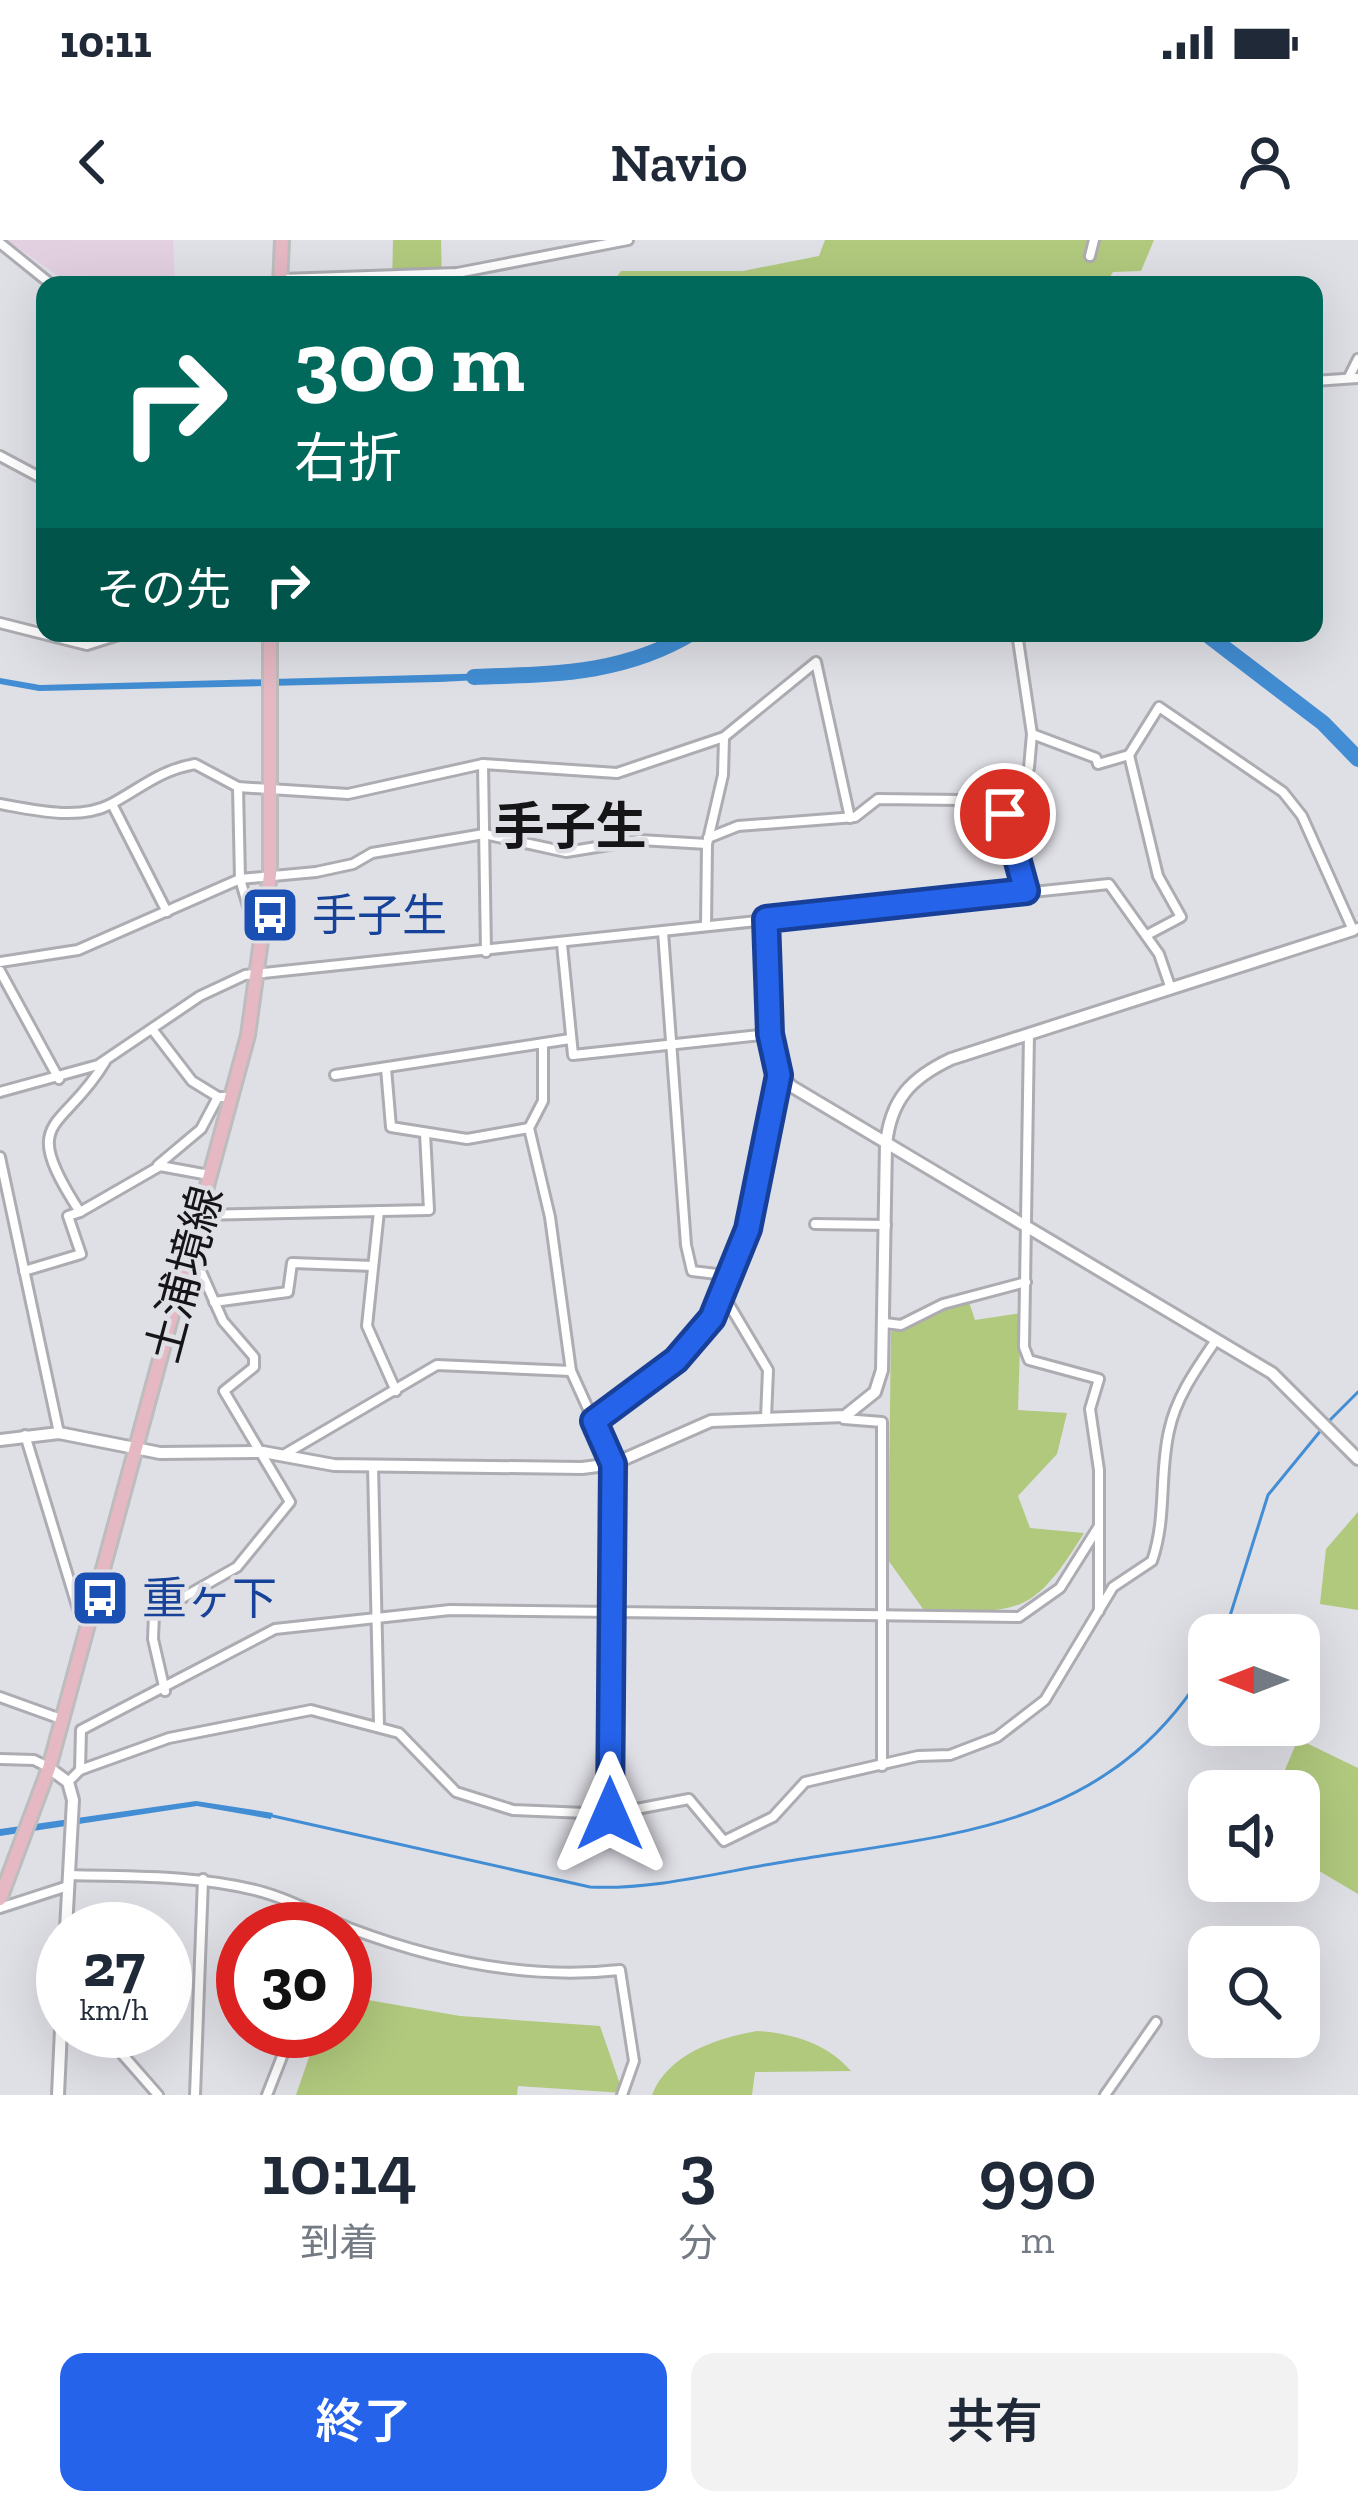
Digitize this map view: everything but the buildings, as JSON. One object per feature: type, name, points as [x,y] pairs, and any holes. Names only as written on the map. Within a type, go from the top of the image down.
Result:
[{"type":"main road","points":[[280,276],[282,240]]},
{"type":"main road","name":"土浦境線","points":[[0,1903],[49,1768],[210,1175],[258,974],[270,874],[270,642]]},
{"type":"street","points":[[398,276],[457,273],[628,240]]},
{"type":"street","points":[[1090,256],[1094,240]]},
{"type":"street","points":[[0,243],[41,276]]},
{"type":"street","points":[[1323,379],[1353,377],[1358,359]]},
{"type":"street","points":[[0,456],[36,475]]},
{"type":"street","points":[[0,623],[36,632]]},
{"type":"street","points":[[1018,642],[1032,734],[1029,768],[1005,814],[1026,891]]},
{"type":"street","points":[[0,804],[50,813],[112,804],[155,776],[195,764],[238,787],[349,794],[483,764],[617,773],[724,737],[816,662],[850,818]]},
{"type":"street","points":[[838,1418],[875,1392],[882,1370],[886,1144],[892,1111],[923,1072],[1355,929],[1302,816],[1269,780],[1159,707],[1129,755],[1097,764],[1096,758],[1032,734]]},
{"type":"street","points":[[706,926],[707,841],[723,775],[724,737]]},
{"type":"street","points":[[1129,755],[1158,876],[1180,917],[1147,935]]},
{"type":"street","points":[[483,764],[486,952]]},
{"type":"street","points":[[238,787],[240,879],[261,948]]},
{"type":"street","points":[[0,962],[78,950],[240,879],[316,872],[353,864],[372,853],[484,834],[566,852],[640,840],[707,841],[738,826],[850,818],[878,800],[960,800],[1005,814]]},
{"type":"street","points":[[112,804],[167,912]]},
{"type":"street","points":[[80,1212],[49,1160],[54,1117],[105,1062],[152,1029],[215,987],[258,974],[1109,884],[1147,935],[1171,990]]},
{"type":"street","points":[[594,1421],[676,1360],[720,1308],[725,1275],[748,1229],[779,1075],[770,1034],[766,919]]},
{"type":"street","points":[[662,932],[686,1245],[692,1271],[725,1275]]},
{"type":"street","points":[[562,944],[573,1055],[770,1034]]},
{"type":"street","points":[[0,971],[59,1078]]},
{"type":"street","points":[[24,1271],[81,1254],[68,1216],[154,1168],[201,1129],[225,1097],[193,1081],[152,1029]]},
{"type":"street","points":[[1029,1034],[1024,1348],[1029,1360],[1099,1379],[1090,1409],[1099,1526],[1099,1612]]},
{"type":"street","points":[[335,1075],[570,1039]]},
{"type":"street","points":[[543,1045],[544,1101],[530,1128],[550,1217],[571,1371],[613,1464],[610,1814]]},
{"type":"street","points":[[0,1092],[105,1062]]},
{"type":"street","points":[[386,1068],[391,1127],[467,1139],[530,1128]]},
{"type":"street","points":[[779,1075],[886,1144],[1272,1373],[1358,1459]]},
{"type":"street","points":[[199,1215],[429,1210],[425,1133]]},
{"type":"street","points":[[0,1157],[59,1432]]},
{"type":"street","points":[[154,1168],[210,1175]]},
{"type":"street","points":[[379,1211],[367,1326],[396,1391]]},
{"type":"street","points":[[815,1224],[886,1226]]},
{"type":"street","points":[[165,1691],[153,1639],[154,1614],[237,1567],[288,1507],[288,1497],[224,1391],[254,1367],[254,1358],[223,1321],[194,1258],[188,1256]]},
{"type":"street","points":[[214,1302],[288,1292],[292,1263],[373,1266]]},
{"type":"street","points":[[885,1323],[902,1324],[943,1304],[1025,1282]]},
{"type":"street","points":[[723,1295],[768,1370],[766,1418]]},
{"type":"street","points":[[68,1782],[80,1770],[169,1738],[311,1711],[380,1725],[406,1738],[436,1775],[476,1801],[538,1814],[610,1814],[689,1799],[724,1840],[773,1817],[805,1782],[967,1751],[997,1738],[1045,1700],[1113,1587],[1152,1561],[1164,1505],[1169,1431],[1191,1377],[1217,1339]]},
{"type":"street","points":[[284,1455],[437,1365],[571,1371]]},
{"type":"street","points":[[0,1441],[59,1432],[137,1450],[263,1452],[373,1466],[613,1464],[686,1428],[766,1418],[882,1422],[882,1766]]},
{"type":"street","points":[[25,1435],[78,1609],[88,1619]]},
{"type":"street","points":[[373,1466],[371,1563],[379,1620],[380,1725]]},
{"type":"street","points":[[80,1770],[81,1730],[165,1691],[275,1630],[450,1610],[1019,1617],[1060,1588],[1099,1526]]},
{"type":"street","points":[[0,1697],[61,1718]]},
{"type":"street","points":[[0,1759],[34,1760],[68,1782],[74,1800],[68,1902]]},
{"type":"street","points":[[0,1903],[70,1881],[203,1879],[293,1902]]},
{"type":"street","points":[[195,2095],[203,1879]]},
{"type":"street","points":[[372,1936],[479,1968],[523,1967],[554,1974],[620,1970],[634,2061],[622,2095]]},
{"type":"street","points":[[1105,2095],[1156,2023]]},
{"type":"street","points":[[58,2095],[60,2058]]},
{"type":"street","points":[[126,2058],[158,2095]]},
{"type":"street","points":[[267,2095],[281,2058]]},
{"type":"shaded area","points":[[7,240],[173,240],[175,276],[58,276]]},
{"type":"green space","points":[[393,240],[441,240],[442,276],[392,276]]},
{"type":"green space","points":[[825,240],[1154,240],[1141,271],[1111,276],[617,276],[621,271],[743,271],[819,256]]},
{"type":"green space","points":[[968,1299],[975,1320],[1021,1313],[1018,1410],[1067,1413],[1057,1454],[1018,1496],[1030,1528],[1084,1533],[1050,1581],[1021,1604],[926,1613],[888,1560],[891,1332],[927,1309]]},
{"type":"green space","points":[[1358,1512],[1358,1610],[1320,1604],[1326,1549]]},
{"type":"green space","points":[[1295,1746],[1312,1746],[1358,1768],[1358,1894],[1320,1871],[1320,1770],[1285,1770]]},
{"type":"green space","points":[[372,2001],[460,2016],[600,2026],[623,2093],[518,2086],[517,2095],[296,2095],[309,2058],[372,2058]]},
{"type":"green space","points":[[757,2031],[808,2042],[851,2071],[755,2072],[752,2095],[652,2095],[670,2069],[696,2050]]},
{"type":"water","points":[[497,673],[497,679],[440,682],[39,691],[0,684],[0,678],[40,685]]},
{"type":"water","points":[[196,1801],[273,1813],[271,1819],[197,1806],[0,1836],[0,1829]]},
{"type":"waterway","points":[[474,677],[586,670],[640,657],[675,642]]},
{"type":"waterway","points":[[1217,642],[1323,723],[1358,759]]},
{"type":"waterway","points":[[1328,1422],[1358,1392]]},
{"type":"waterway","points":[[1231,1614],[1268,1495],[1322,1429]]},
{"type":"waterway","points":[[273,1816],[590,1887],[640,1886],[913,1841],[1026,1814],[1078,1791],[1126,1760],[1170,1718],[1188,1693]]},
{"type":"place","name":"手子生","points":[[270,915]]},
{"type":"place","name":"重ヶ下","points":[[100,1598]]},
{"type":"district","name":"手子生","points":[[570,826]]},
{"type":"route","points":[[610,1814],[613,1464],[594,1421],[676,1360],[712,1318],[720,1308],[725,1275],[748,1229],[767,1116],[779,1075],[770,1034],[766,919],[1026,891],[1005,814]]}]
